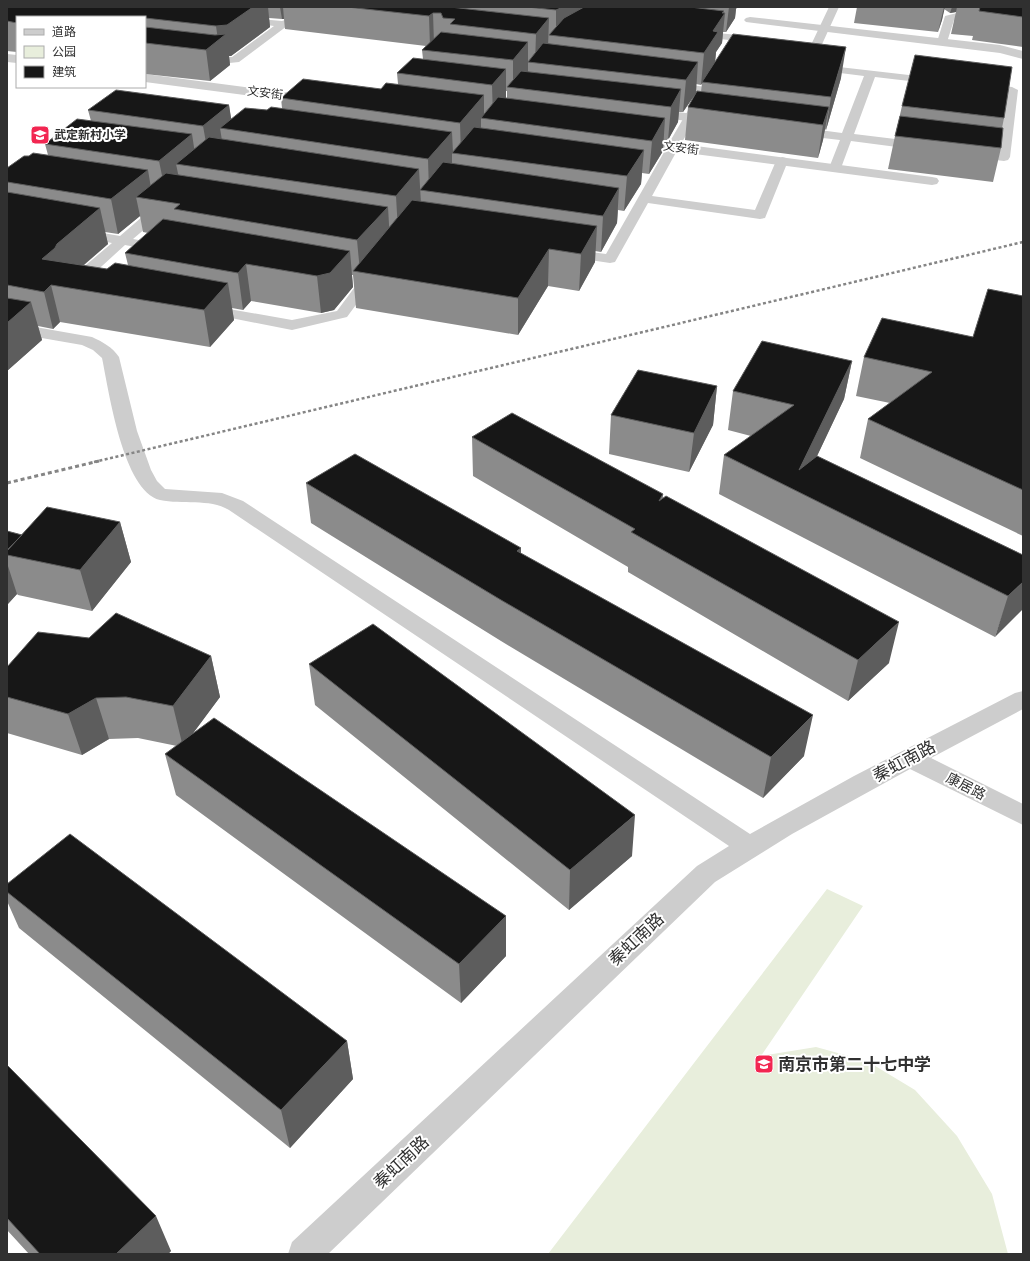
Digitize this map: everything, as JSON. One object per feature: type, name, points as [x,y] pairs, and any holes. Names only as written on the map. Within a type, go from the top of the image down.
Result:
[{"type":"street","points":[[750,7],[745,16],[750,20],[1000,49],[1023,55]]},
{"type":"street","points":[[730,51],[750,20]]},
{"type":"street","points":[[673,147],[688,117],[714,77]]},
{"type":"street","name":"文安街","points":[[147,80],[330,102]]},
{"type":"street","name":"文安街","points":[[619,140],[932,181]]},
{"type":"street","points":[[7,327],[86,341],[99,346],[110,357],[134,453],[148,485],[159,494],[193,495],[224,499],[259,520],[749,846]]},
{"type":"street","name":"秦虹南路","points":[[304,1254],[706,874],[749,846],[910,758],[1023,700]]},
{"type":"street","name":"康居路","points":[[910,758],[1023,815]]},
{"type":"lane","points":[[190,57],[220,61],[235,60],[283,24],[318,12],[320,7]]},
{"type":"lane","points":[[807,66],[834,7]]},
{"type":"lane","points":[[937,11],[949,18],[964,16],[973,12],[977,7]]},
{"type":"lane","points":[[308,16],[331,18]]},
{"type":"lane","points":[[231,18],[283,24]]},
{"type":"lane","points":[[942,42],[949,18]]},
{"type":"lane","points":[[684,32],[738,38]]},
{"type":"lane","points":[[792,64],[949,82]]},
{"type":"lane","points":[[834,168],[870,73]]},
{"type":"lane","points":[[660,84],[706,90]]},
{"type":"lane","points":[[956,151],[1004,157],[1012,90],[973,85]]},
{"type":"lane","points":[[280,107],[291,97]]},
{"type":"lane","points":[[642,111],[720,121]]},
{"type":"lane","points":[[783,129],[933,148]]},
{"type":"lane","points":[[556,251],[610,259],[673,147]]},
{"type":"lane","points":[[644,199],[760,215],[782,161]]},
{"type":"lane","points":[[639,178],[654,180]]},
{"type":"lane","points":[[88,286],[72,284],[173,200],[154,199]]},
{"type":"lane","points":[[618,215],[633,218]]},
{"type":"lane","points":[[69,231],[178,250]]},
{"type":"lane","points":[[190,306],[292,325],[342,314],[374,272]]},
{"type":"lane","points":[[350,281],[365,283]]},
{"type":"green space","points":[[827,889],[863,906],[761,1056],[816,1047],[867,1061],[915,1090],[957,1136],[992,1194],[1008,1254],[548,1254]]},
{"type":"building","points":[[7,7],[253,7],[227,25],[216,26],[146,18],[146,16],[16,16],[16,23],[7,21]]},
{"type":"building","points":[[347,7],[450,7],[549,18],[536,34],[450,24],[455,19],[443,18],[441,13],[433,13],[429,16]]},
{"type":"building","points":[[527,7],[563,7],[556,10]]},
{"type":"building","points":[[584,7],[690,7],[724,11],[722,13],[725,13],[713,31],[718,32],[704,53],[549,35],[564,18]]},
{"type":"building","points":[[980,7],[1023,7],[1023,17],[979,11]]},
{"type":"building","points":[[146,27],[215,35],[226,34],[206,50],[146,43]]},
{"type":"building","points":[[441,32],[528,42],[513,60],[422,50]]},
{"type":"building","points":[[733,34],[846,47],[831,97],[702,82]]},
{"type":"building","points":[[543,43],[698,62],[686,80],[528,62]]},
{"type":"building","points":[[915,55],[1012,67],[1004,118],[902,106]]},
{"type":"building","points":[[413,58],[506,69],[492,85],[397,73]]},
{"type":"building","points":[[521,71],[681,89],[671,107],[507,87]]},
{"type":"building","points":[[303,79],[381,89],[386,83],[484,95],[460,123],[281,98]]},
{"type":"building","points":[[116,90],[229,105],[203,126],[88,110]]},
{"type":"building","points":[[697,91],[829,107],[823,125],[688,107]]},
{"type":"building","points":[[498,97],[665,118],[652,141],[481,118]]},
{"type":"building","points":[[271,107],[452,132],[428,159],[220,128],[245,108],[267,110]]},
{"type":"building","points":[[900,116],[1003,128],[1001,148],[895,136]]},
{"type":"building","points":[[77,119],[192,134],[159,161],[45,144]]},
{"type":"building","points":[[474,127],[644,150],[627,176],[452,153]]},
{"type":"building","points":[[209,137],[419,169],[396,196],[176,164]]},
{"type":"building","points":[[33,153],[148,170],[111,199],[7,182],[7,168],[24,156],[29,156]]},
{"type":"building","points":[[443,162],[619,188],[603,216],[420,190]]},
{"type":"building","points":[[166,173],[388,207],[357,240],[174,209],[180,204],[136,197]]},
{"type":"building","points":[[7,192],[100,208],[57,244],[55,248],[42,259],[107,269],[115,263],[228,283],[204,310],[51,285],[44,292],[7,285]]},
{"type":"building","points":[[412,200],[597,226],[581,254],[549,249],[518,298],[353,271]]},
{"type":"building","points":[[163,219],[350,251],[330,273],[317,276],[246,264],[238,273],[125,253]]},
{"type":"building","points":[[988,289],[1023,296],[1023,490],[868,419],[932,372],[864,357],[882,318],[973,337]]},
{"type":"building","points":[[7,298],[31,302],[7,323]]},
{"type":"building","points":[[762,341],[852,361],[799,470],[817,456],[1023,555],[1023,582],[1008,596],[724,455],[794,405],[733,391]]},
{"type":"building","points":[[638,370],[717,386],[694,433],[611,415]]},
{"type":"building","points":[[512,413],[663,494],[659,501],[666,496],[899,622],[858,660],[631,532],[635,529],[472,437]]},
{"type":"building","points":[[355,454],[521,548],[517,551],[813,715],[771,757],[501,600],[306,483]]},
{"type":"building","points":[[47,507],[120,522],[80,570],[7,555],[7,551]]},
{"type":"building","points":[[7,531],[22,535],[7,550]]},
{"type":"building","points":[[116,613],[211,656],[173,706],[126,697],[96,698],[68,714],[7,697],[7,667],[38,632],[89,638]]},
{"type":"building","points":[[373,624],[635,815],[570,870],[309,664]]},
{"type":"building","points":[[214,718],[506,916],[459,964],[165,754]]},
{"type":"building","points":[[70,834],[347,1041],[281,1110],[7,892],[7,884]]},
{"type":"building","points":[[7,1065],[156,1216],[116,1254],[40,1254],[7,1218]]},
{"type":"railway","points":[[94,462],[1023,242]]},
{"type":"railway","points":[[7,483],[99,461]]},
{"type":"place","name":"武定新村小学","points":[[40,135]]},
{"type":"place","name":"南京市第二十七中学","points":[[764,1064]]}]
